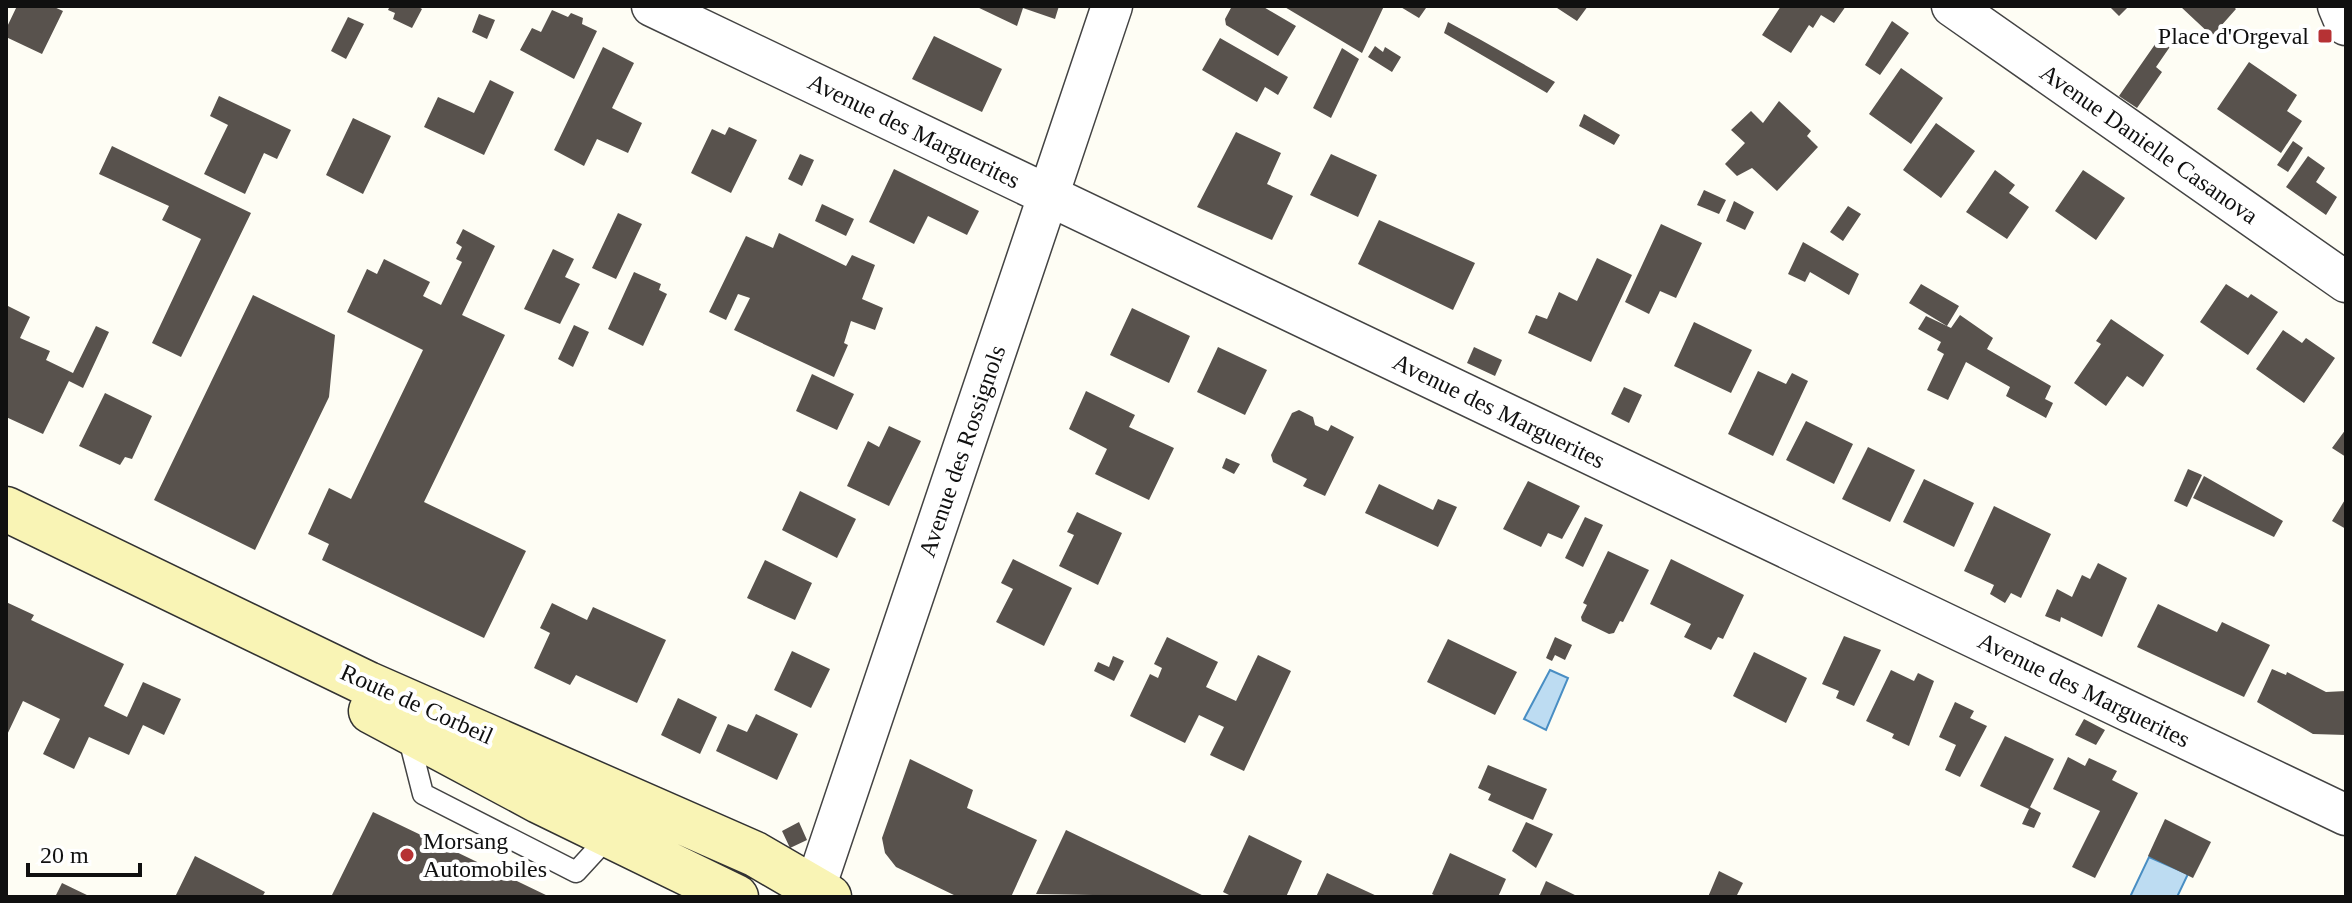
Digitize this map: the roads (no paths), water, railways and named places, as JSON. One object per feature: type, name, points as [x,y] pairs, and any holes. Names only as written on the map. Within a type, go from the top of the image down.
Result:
[{"type":"main road","name":"Route de Corbeil","points":[[6,509],[368,684],[755,854],[819,894]]},
{"type":"main road","name":"Route de Corbeil","points":[[6,541],[358,704],[736,897]]},
{"type":"street","name":"Avenue des Marguerites","points":[[652,6],[2346,815]]},
{"type":"street","name":"Avenue des Rossignols","points":[[819,894],[1112,6]]},
{"type":"street","name":"Avenue Danielle Casanova","points":[[1952,6],[2346,282]]},
{"type":"street","points":[[2338,6],[2346,25]]},
{"type":"water","points":[[1550,670],[1568,678],[1546,730],[1524,719]]},
{"type":"water","points":[[2149,857],[2188,874],[2177,897],[2130,897]]},
{"type":"place","name":"Place d'Orgeval","points":[[2325,36]]},
{"type":"place","name":"Morsang Automobiles","points":[[407,855]]}]
